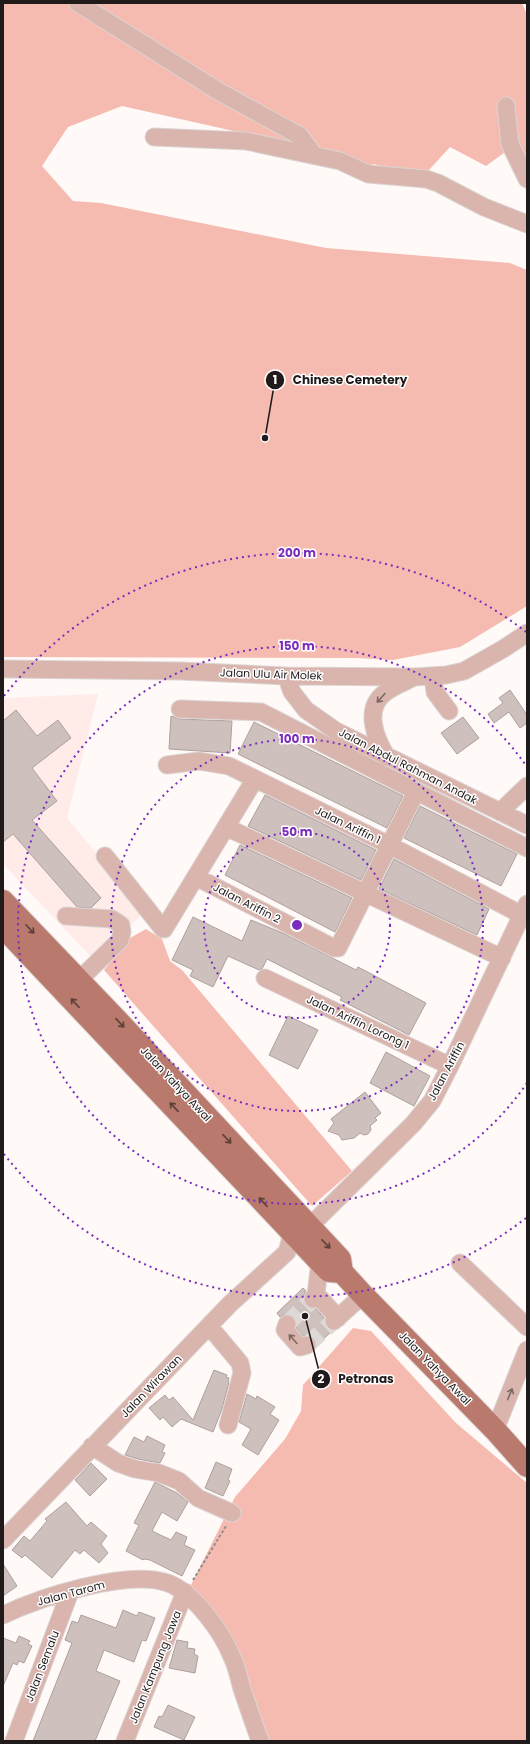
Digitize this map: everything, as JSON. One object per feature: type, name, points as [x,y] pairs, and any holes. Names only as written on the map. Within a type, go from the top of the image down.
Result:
[{"type":"main road","name":"Jalan Yahya Awal","points":[[3,901],[79,980],[299,1228],[317,1258],[329,1271],[342,1272]]},
{"type":"main road","name":"Jalan Yahya Awal","points":[[3,927],[299,1228],[340,1259],[342,1272],[495,1430],[527,1466]]},
{"type":"street","points":[[78,3],[218,91],[300,136],[314,155]]},
{"type":"street","points":[[506,106],[510,144],[527,179]]},
{"type":"street","points":[[154,137],[246,141],[340,161],[368,174],[426,179],[438,183],[484,208],[526,219]]},
{"type":"street","name":"Jalan Ulu Air Molek","points":[[3,669],[180,671],[286,676],[433,676],[464,671],[503,649],[527,633]]},
{"type":"street","name":"Jalan Abdul Rahman Andak","points":[[286,676],[292,692],[311,714],[336,731],[527,825]]},
{"type":"street","points":[[433,676],[435,692],[449,711]]},
{"type":"street","points":[[387,757],[378,743],[374,730],[372,717],[377,701],[386,692],[414,677]]},
{"type":"street","points":[[180,709],[261,712],[527,848]]},
{"type":"street","name":"Jalan Ariffin 1","points":[[167,765],[199,761],[229,766],[389,845],[524,909]]},
{"type":"street","points":[[105,856],[163,929],[166,928],[255,778]]},
{"type":"street","points":[[500,812],[527,786]]},
{"type":"street","points":[[366,893],[416,792]]},
{"type":"street","points":[[226,828],[502,958]]},
{"type":"street","name":"Jalan Ariffin 2","points":[[196,876],[334,948],[338,948],[340,945],[366,893]]},
{"type":"street","name":"Jalan Ariffin","points":[[299,1228],[413,1124],[432,1101],[502,958],[524,909]]},
{"type":"street","points":[[66,916],[112,919],[121,925],[122,932],[120,940],[79,980]]},
{"type":"street","name":"Jalan Ariffin Lorong 1","points":[[265,978],[450,1066]]},
{"type":"street","points":[[299,1228],[290,1241],[288,1252],[299,1252],[317,1258],[315,1296],[336,1320],[363,1295]]},
{"type":"street","name":"Jalan Wirawan","points":[[3,1540],[230,1304],[288,1252]]},
{"type":"street","points":[[460,1263],[527,1327]]},
{"type":"street","points":[[287,1324],[285,1330],[300,1347],[307,1345]]},
{"type":"street","points":[[209,1326],[240,1363],[242,1373],[228,1425]]},
{"type":"street","points":[[495,1430],[527,1350]]},
{"type":"street","points":[[92,1446],[118,1463],[136,1469],[159,1473],[179,1481],[198,1498],[232,1513]]},
{"type":"street","name":"Jalan Tarom","points":[[3,1615],[26,1605],[101,1583],[144,1579],[168,1583],[185,1592],[214,1624],[232,1657],[260,1741]]},
{"type":"street","name":"Jalan Semalu","points":[[14,1741],[70,1592]]},
{"type":"street","name":"Jalan Kampung Jawa","points":[[126,1741],[185,1592]]},
{"type":"path","points":[[185,1592],[217,1543],[232,1513]]},
{"type":"shaded area","points":[[3,3],[522,3],[527,15],[527,163],[508,150],[486,166],[450,147],[428,171],[400,173],[374,164],[368,167],[350,157],[122,106],[68,127],[42,166],[73,201],[101,203],[326,248],[510,263],[527,270],[527,606],[460,647],[393,660],[357,658],[3,657]]},
{"type":"shaded area","points":[[98,694],[67,818],[145,912],[93,959],[3,864],[3,698]]},
{"type":"shaded area","points":[[146,929],[162,939],[170,961],[182,970],[352,1171],[312,1206],[104,970],[130,938]]},
{"type":"shaded area","points":[[353,1328],[371,1331],[456,1423],[527,1483],[527,1741],[265,1741],[190,1587],[235,1497],[285,1439],[301,1411],[303,1385]]},
{"type":"building","points":[[510,690],[527,715],[527,723],[520,728],[509,712],[494,723],[488,714],[503,703],[499,698]]},
{"type":"building","points":[[16,710],[37,736],[58,720],[71,738],[32,768],[57,801],[32,820],[101,898],[91,908],[77,907],[13,834],[3,842],[3,721]]},
{"type":"building","points":[[171,716],[180,719],[232,721],[230,753],[169,749]]},
{"type":"building","points":[[463,717],[479,738],[457,754],[441,733]]},
{"type":"building","points":[[254,722],[403,796],[387,828],[238,754]]},
{"type":"building","points":[[265,795],[376,850],[361,880],[248,826]]},
{"type":"building","points":[[420,806],[517,854],[501,886],[404,838]]},
{"type":"building","points":[[240,845],[352,898],[335,932],[225,875]]},
{"type":"building","points":[[394,859],[489,909],[477,935],[379,889]]},
{"type":"building","points":[[193,917],[242,941],[251,920],[285,934],[356,970],[358,967],[426,1003],[409,1035],[340,1000],[342,997],[267,959],[262,969],[259,970],[228,956],[213,987],[190,976],[193,970],[172,960]]},
{"type":"building","points":[[288,1016],[318,1030],[298,1069],[269,1055]]},
{"type":"building","points":[[386,1052],[430,1076],[414,1106],[370,1083]]},
{"type":"building","points":[[365,1092],[381,1113],[375,1118],[377,1120],[370,1126],[371,1130],[368,1134],[364,1135],[360,1133],[354,1138],[342,1140],[339,1135],[328,1131],[334,1123],[331,1119]]},
{"type":"building","points":[[303,1288],[306,1291],[303,1298],[304,1304],[308,1308],[316,1308],[324,1318],[326,1327],[332,1331],[317,1345],[314,1338],[309,1335],[303,1336],[296,1328],[297,1322],[294,1317],[285,1314],[280,1317],[277,1313]]},
{"type":"building","points":[[214,1370],[227,1375],[226,1377],[229,1378],[229,1382],[222,1409],[213,1432],[181,1419],[172,1427],[163,1417],[160,1420],[149,1408],[165,1395],[169,1400],[173,1397],[193,1420]]},
{"type":"building","points":[[247,1394],[256,1399],[257,1396],[275,1407],[270,1414],[279,1420],[258,1455],[242,1445],[251,1429],[239,1422]]},
{"type":"building","points":[[147,1436],[165,1445],[162,1452],[165,1453],[160,1463],[125,1455],[134,1437],[144,1442]]},
{"type":"building","points":[[216,1462],[232,1469],[228,1480],[230,1481],[223,1496],[205,1488]]},
{"type":"building","points":[[91,1463],[107,1479],[90,1496],[75,1480]]},
{"type":"building","points":[[155,1482],[177,1493],[188,1502],[177,1521],[162,1512],[152,1531],[171,1540],[176,1532],[187,1537],[184,1545],[195,1550],[182,1576],[150,1560],[143,1560],[126,1551],[139,1525],[134,1523]]},
{"type":"building","points":[[66,1502],[87,1526],[91,1522],[107,1536],[101,1544],[108,1553],[99,1563],[84,1550],[80,1554],[75,1550],[52,1578],[25,1555],[22,1558],[12,1550],[24,1536],[30,1541],[47,1521],[45,1519]]},
{"type":"building","points":[[3,1564],[17,1586],[3,1596]]},
{"type":"building","points":[[123,1610],[137,1616],[139,1612],[155,1618],[146,1641],[142,1640],[134,1662],[104,1650],[96,1671],[120,1681],[95,1741],[33,1741],[72,1643],[65,1640],[72,1621],[78,1623],[81,1615],[116,1628]]},
{"type":"building","points":[[19,1636],[30,1641],[28,1644],[32,1646],[24,1663],[19,1661],[17,1665],[13,1663],[3,1686],[3,1638],[16,1643]]},
{"type":"building","points":[[177,1640],[188,1642],[187,1648],[195,1649],[194,1654],[198,1656],[195,1673],[169,1668]]},
{"type":"building","points":[[168,1705],[195,1717],[184,1740],[154,1727],[159,1716],[162,1717]]},
{"type":"tunnel","points":[[287,1324],[313,1299]]},
{"type":"tunnel","points":[[307,1345],[334,1321]]},
{"type":"place","name":"Chinese Cemetery","points":[[265,438]]},
{"type":"place","name":"Petronas","points":[[305,1316]]}]
